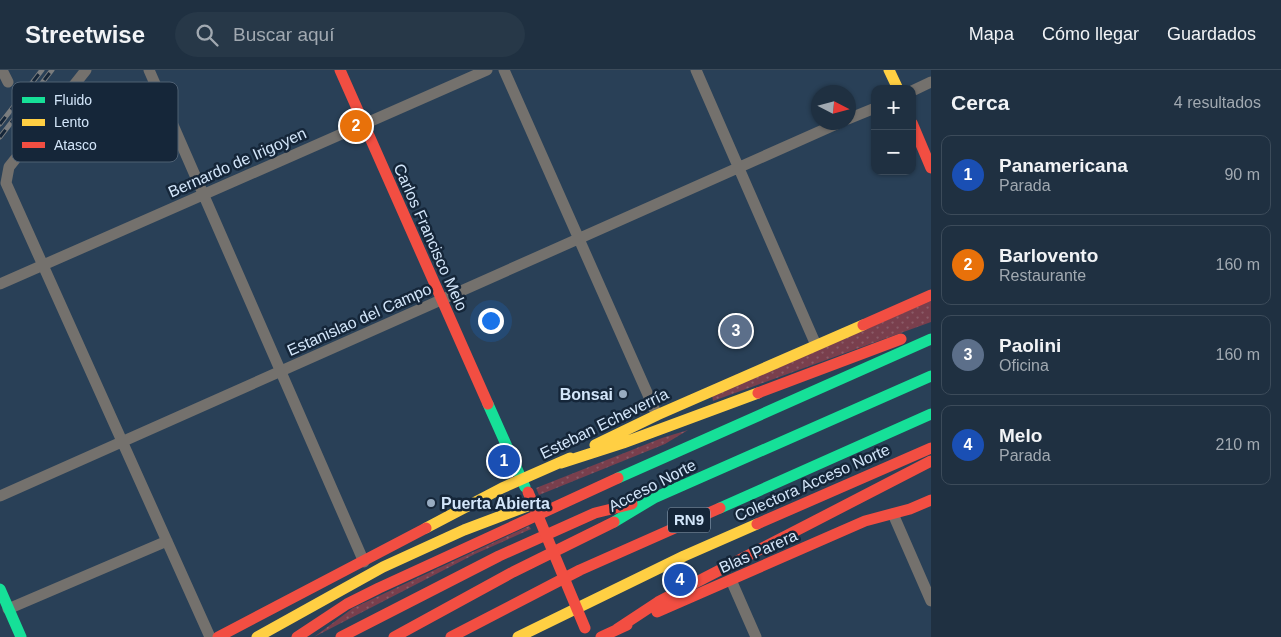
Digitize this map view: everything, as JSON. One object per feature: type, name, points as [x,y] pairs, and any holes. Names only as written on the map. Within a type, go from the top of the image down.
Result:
[{"type":"main road","name":"Carlos Francisco Melo","points":[[340,70],[528,492],[587,632]]},
{"type":"main road","points":[[889,70],[896,85]]},
{"type":"main road","points":[[915,130],[931,168]]},
{"type":"main road","name":"Esteban Echeverría","points":[[218,637],[522,479],[561,463],[658,414],[931,295]]},
{"type":"main road","points":[[561,463],[622,443],[931,329]]},
{"type":"main road","points":[[296,637],[347,604],[379,588],[632,471],[931,339]]},
{"type":"main road","name":"Acceso Norte","points":[[394,637],[513,572],[602,529],[654,498],[931,376]]},
{"type":"main road","name":"RN9","points":[[451,637],[572,574],[634,545],[931,414]]},
{"type":"main road","name":"Colectora Acceso Norte","points":[[518,637],[684,556],[931,448]]},
{"type":"main road","points":[[617,629],[658,602],[931,462]]},
{"type":"main road","points":[[257,637],[383,567],[464,530],[560,494],[632,471]]},
{"type":"main road","points":[[341,637],[499,556],[595,513],[654,498]]},
{"type":"main road","name":"Blas Parera","points":[[601,637],[865,521],[893,514],[931,500]]},
{"type":"main road","points":[[0,589],[21,637]]},
{"type":"street","points":[[2,70],[8,82]]},
{"type":"street","points":[[76,82],[86,70]]},
{"type":"street","points":[[149,70],[154,82]]},
{"type":"street","name":"Bernardo de Irigoyen","points":[[0,284],[487,70]]},
{"type":"street","points":[[504,70],[658,414]]},
{"type":"street","points":[[696,70],[816,345]]},
{"type":"street","points":[[916,89],[931,82]]},
{"type":"street","points":[[856,116],[871,110]]},
{"type":"street","name":"Estanislao del Campo","points":[[0,496],[122,440],[282,372],[821,130]]},
{"type":"street","points":[[178,137],[364,562]]},
{"type":"street","points":[[13,162],[9,167],[6,183],[210,637]]},
{"type":"street","points":[[893,514],[931,601]]},
{"type":"street","points":[[8,609],[167,540]]},
{"type":"street","points":[[731,580],[756,637]]},
{"type":"shaded area","points":[[931,301],[931,322],[713,401],[712,395]]},
{"type":"shaded area","points":[[688,430],[665,444],[539,495],[536,488],[662,438]]},
{"type":"shaded area","points":[[529,526],[531,529],[475,554],[314,637],[353,608]]},
{"type":"railway","points":[[33,82],[42,70]]},
{"type":"railway","points":[[43,82],[52,70]]},
{"type":"railway","points":[[0,124],[12,109]]},
{"type":"railway","points":[[0,137],[12,122]]},
{"type":"traffic: fast","points":[[618,478],[931,339]]},
{"type":"traffic: fast","points":[[614,522],[654,498],[931,376]]},
{"type":"traffic: fast","points":[[488,404],[525,487]]},
{"type":"traffic: fast","points":[[720,508],[931,414]]},
{"type":"traffic: fast","points":[[0,589],[21,637]]},
{"type":"traffic: slow","points":[[889,70],[896,85]]},
{"type":"traffic: slow","points":[[595,445],[657,415],[863,325]]},
{"type":"traffic: slow","points":[[561,463],[623,443],[758,393]]},
{"type":"traffic: slow","points":[[426,528],[502,488],[570,458]]},
{"type":"traffic: slow","points":[[257,637],[383,567],[464,530],[530,505]]},
{"type":"traffic: slow","points":[[518,637],[684,556],[757,524]]},
{"type":"traffic: jam","points":[[340,70],[488,404]]},
{"type":"traffic: jam","points":[[915,130],[931,168]]},
{"type":"traffic: jam","points":[[863,325],[931,295]]},
{"type":"traffic: jam","points":[[758,393],[901,339]]},
{"type":"traffic: jam","points":[[757,524],[931,448]]},
{"type":"traffic: jam","points":[[617,629],[658,602],[931,461]]},
{"type":"traffic: jam","points":[[297,637],[347,604],[379,588],[618,478]]},
{"type":"traffic: jam","points":[[528,492],[585,628]]},
{"type":"traffic: jam","points":[[657,612],[865,521],[910,509],[931,500]]},
{"type":"traffic: jam","points":[[341,637],[499,556],[595,513],[632,504]]},
{"type":"traffic: jam","points":[[451,637],[580,570],[720,508]]},
{"type":"traffic: jam","points":[[394,637],[513,572],[614,522]]},
{"type":"traffic: jam","points":[[218,637],[426,528]]},
{"type":"traffic: jam","points":[[601,637],[627,625]]},
{"type":"place","name":"Barlovento","points":[[356,126]]},
{"type":"place","name":"Paolini","points":[[736,331]]},
{"type":"place","name":"Bonsai","points":[[623,394]]},
{"type":"place","name":"Panamericana","points":[[504,461]]},
{"type":"place","name":"Puerta Abierta","points":[[431,503]]},
{"type":"place","name":"Melo","points":[[680,580]]}]
